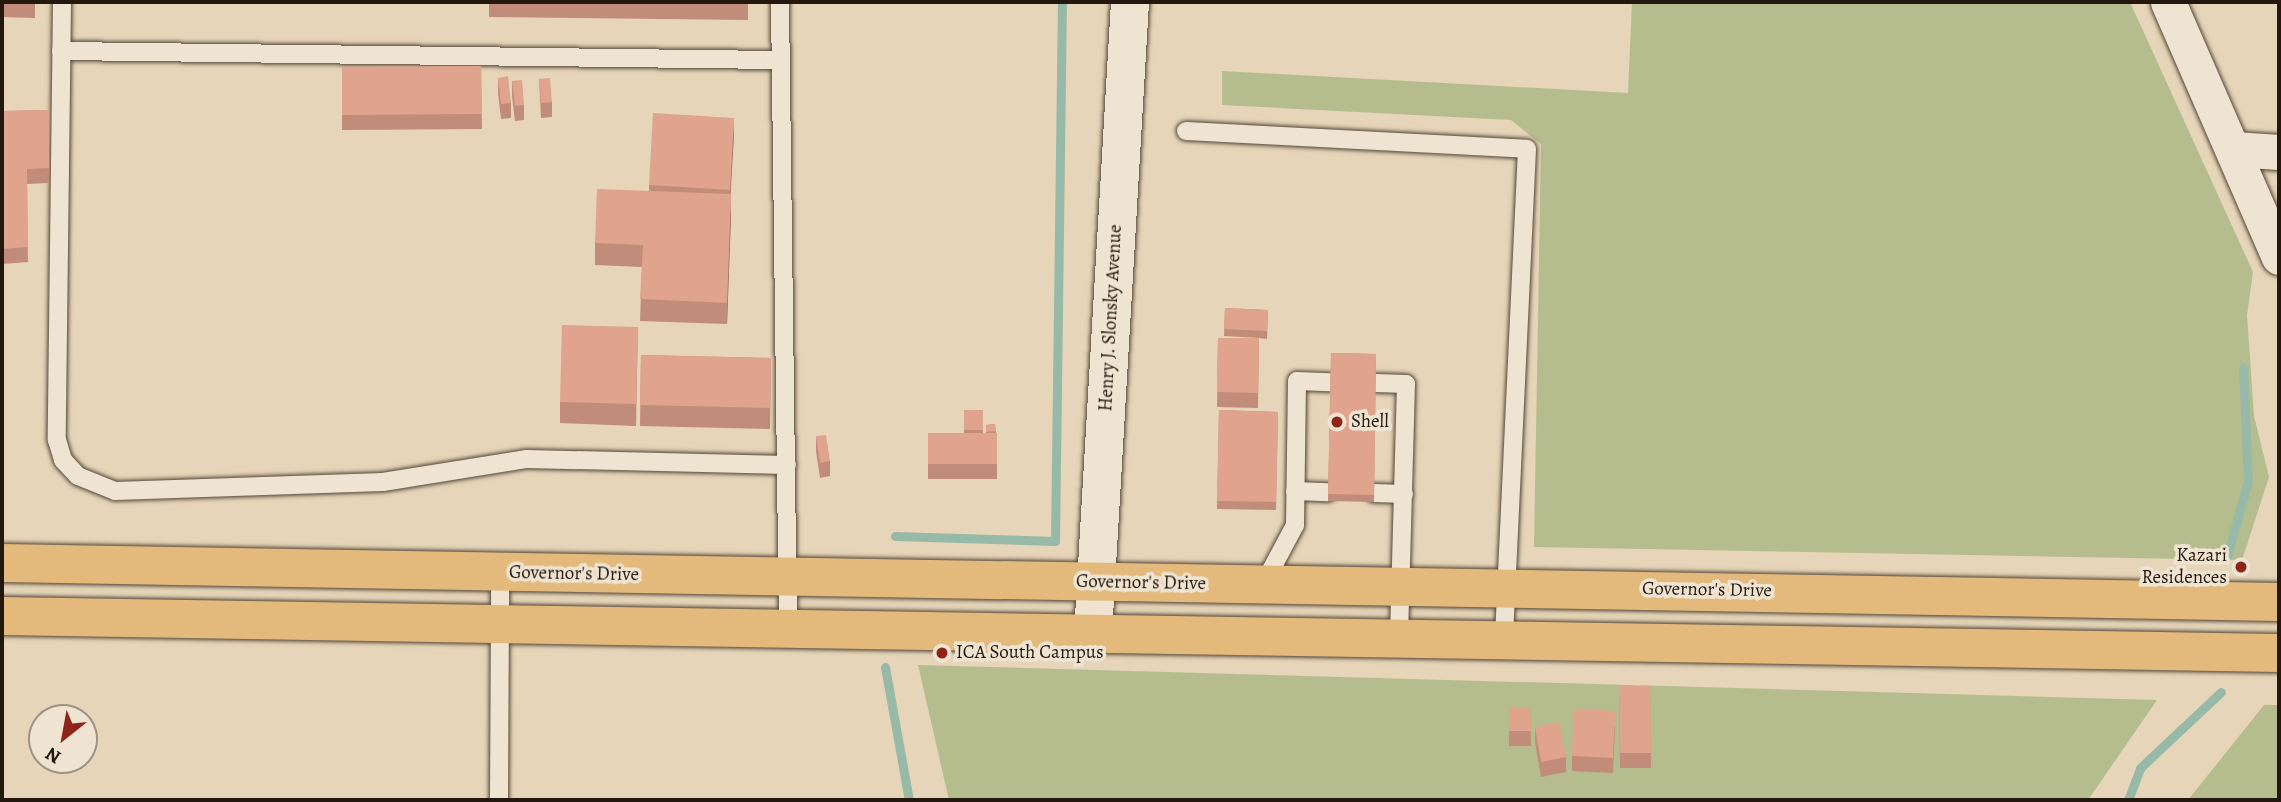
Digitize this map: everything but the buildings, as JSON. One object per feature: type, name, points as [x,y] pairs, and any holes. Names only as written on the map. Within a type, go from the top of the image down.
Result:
[{"type":"main road","name":"Governor's Drive","points":[[2,563],[788,578],[1506,586],[2279,602]]},
{"type":"main road","points":[[2,616],[2279,653]]},
{"type":"street","name":"Henry J. Slonsky Avenue","points":[[1093,634],[1130,2]]},
{"type":"street","points":[[2168,2],[2279,257]]},
{"type":"street","points":[[2234,149],[2279,152]]},
{"type":"lane","points":[[62,2],[57,439],[63,460],[78,476],[115,491],[383,482],[527,459],[787,465]]},
{"type":"lane","points":[[780,2],[789,628]]},
{"type":"lane","points":[[61,51],[780,60]]},
{"type":"lane","points":[[1186,131],[1527,149],[1504,640]]},
{"type":"lane","points":[[1263,585],[1295,525],[1297,382],[1330,382]]},
{"type":"lane","points":[[1376,383],[1406,384],[1399,638]]},
{"type":"lane","points":[[1295,491],[1328,492]]},
{"type":"lane","points":[[1374,493],[1404,494]]},
{"type":"lane","points":[[499,800],[500,572]]},
{"type":"green space","points":[[1632,2],[2130,2],[2253,272],[2247,315],[2254,416],[2269,477],[2242,560],[1534,547],[1541,144],[1511,120],[1222,105],[1222,71],[1628,93]]},
{"type":"green space","points":[[918,665],[2157,700],[2088,800],[949,800]]},
{"type":"green space","points":[[2264,705],[2279,705],[2279,800],[2188,800]]},
{"type":"waterway","points":[[895,536],[1055,541],[1062,2]]},
{"type":"waterway","points":[[2227,556],[2248,481],[2243,368]]},
{"type":"waterway","points":[[885,667],[909,800]]},
{"type":"waterway","points":[[2128,800],[2140,768],[2221,692]]},
{"type":"place","name":"Shell","points":[[1337,422]]},
{"type":"place","name":"Kazari Residences","points":[[2241,567]]},
{"type":"place","name":"ICA South Campus","points":[[942,653]]}]
